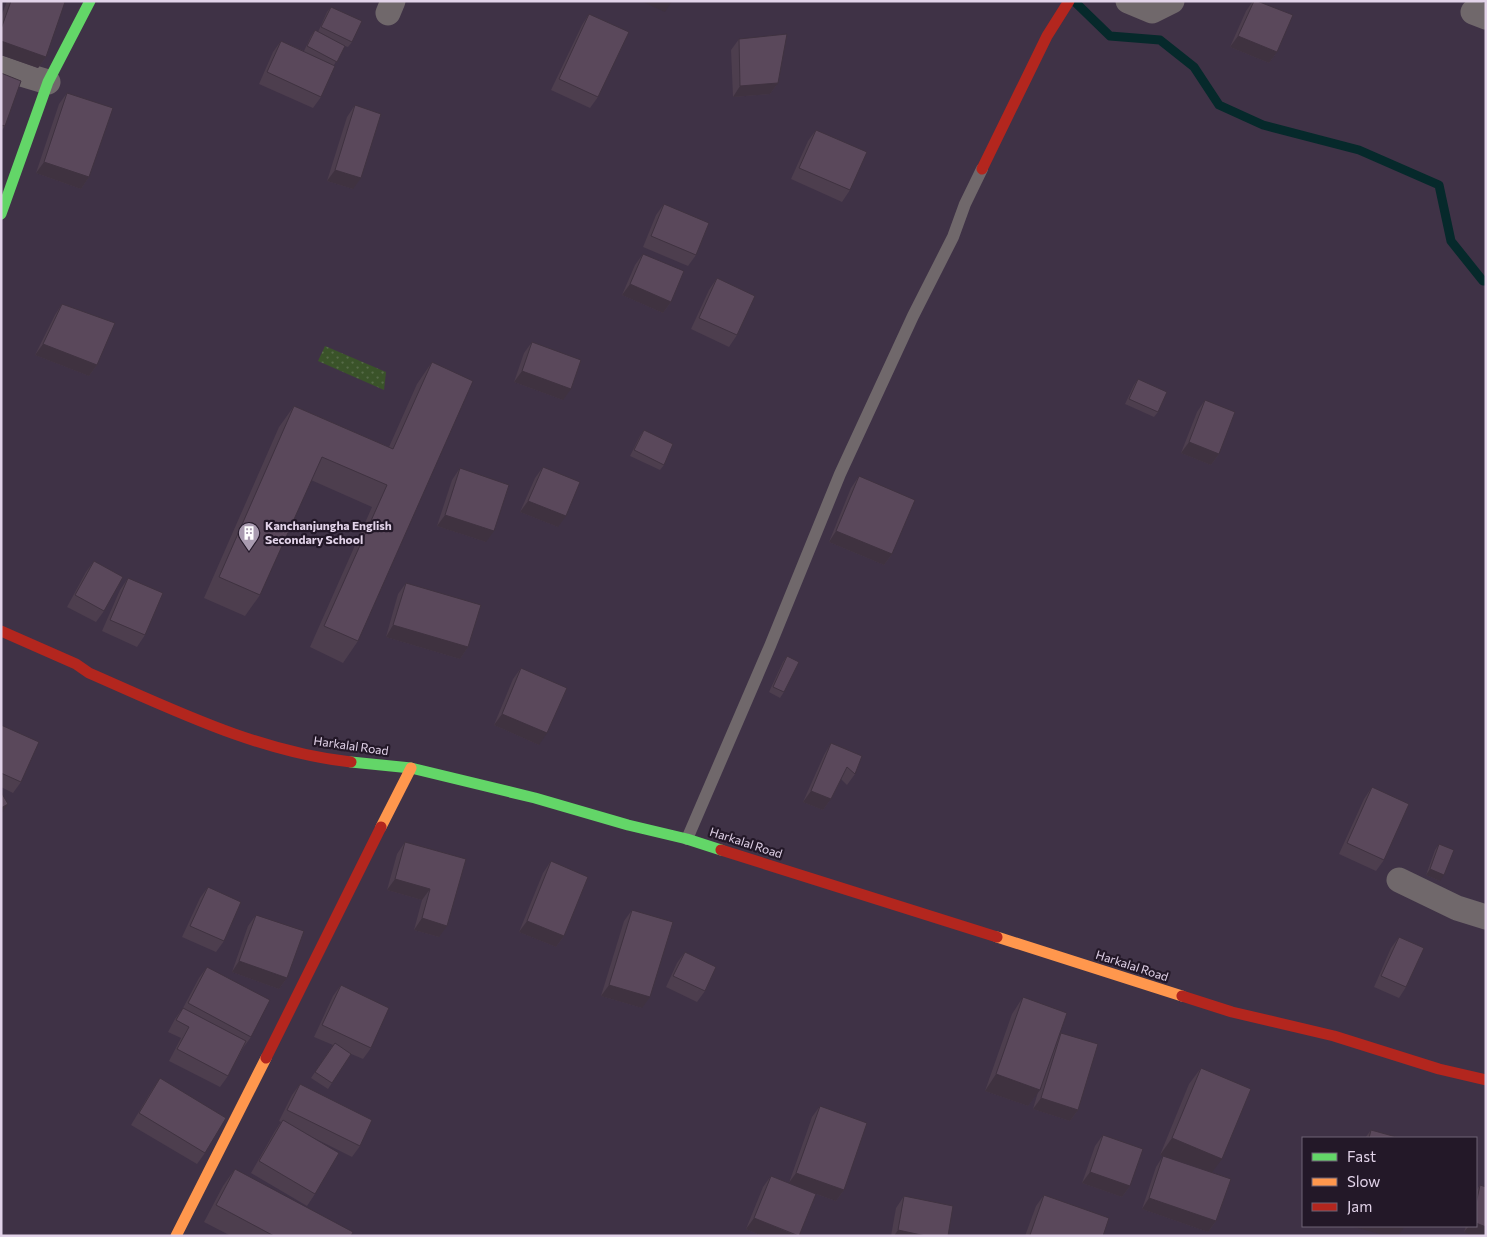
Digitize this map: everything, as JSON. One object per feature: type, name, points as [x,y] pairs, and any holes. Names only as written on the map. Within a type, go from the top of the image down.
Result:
[{"type":"street","points":[[1,214],[48,82],[90,1]]},
{"type":"street","points":[[982,169],[1047,36],[1069,1]]},
{"type":"street","points":[[1128,1],[1152,11],[1172,1]]},
{"type":"street","points":[[1,68],[48,82]]},
{"type":"street","name":"Harkalal Road","points":[[1,631],[76,664],[89,673],[221,730],[285,750],[346,761],[411,768],[536,798],[628,825],[687,839],[1232,1012],[1334,1036],[1439,1070],[1486,1080]]},
{"type":"street","points":[[176,1236],[411,768]]},
{"type":"street","points":[[1399,880],[1457,908],[1486,917]]},
{"type":"lane","points":[[687,839],[770,646],[840,474],[913,316],[953,237],[965,204],[982,169]]},
{"type":"green space","points":[[325,346],[386,372],[384,390],[318,361]]},
{"type":"building","points":[[11,1],[65,2],[46,57],[1,41],[1,29]]},
{"type":"building","points":[[1254,1],[1293,15],[1277,52],[1238,36]]},
{"type":"building","points":[[331,7],[362,21],[352,42],[321,27]]},
{"type":"building","points":[[589,14],[629,32],[598,97],[559,79]]},
{"type":"building","points":[[315,30],[345,46],[337,62],[307,46]]},
{"type":"building","points":[[787,34],[778,83],[740,86],[739,39]]},
{"type":"building","points":[[281,41],[335,66],[321,97],[267,72]]},
{"type":"building","points":[[1,73],[21,81],[5,126],[1,125]]},
{"type":"building","points":[[67,93],[113,108],[89,177],[44,162]]},
{"type":"building","points":[[355,105],[381,114],[361,178],[335,170]]},
{"type":"building","points":[[816,130],[867,152],[850,190],[799,168]]},
{"type":"building","points":[[664,204],[709,223],[696,255],[651,236]]},
{"type":"building","points":[[643,254],[684,271],[671,302],[630,284]]},
{"type":"building","points":[[717,278],[755,296],[737,335],[699,318]]},
{"type":"building","points":[[62,304],[115,323],[97,365],[43,344]]},
{"type":"building","points":[[532,342],[581,360],[571,389],[522,371]]},
{"type":"building","name":"Kanchanjungha English Secondary School","points":[[432,362],[473,381],[358,641],[324,626],[387,485],[322,457],[260,595],[219,577],[294,406],[393,449]]},
{"type":"building","points":[[1138,379],[1167,392],[1158,412],[1129,399]]},
{"type":"building","points":[[1205,400],[1235,412],[1219,454],[1189,442]]},
{"type":"building","points":[[644,430],[673,444],[664,465],[634,450]]},
{"type":"building","points":[[543,467],[580,482],[566,516],[528,501]]},
{"type":"building","points":[[460,468],[509,485],[494,531],[445,515]]},
{"type":"building","points":[[859,476],[915,500],[892,554],[836,531]]},
{"type":"building","points":[[94,561],[123,577],[104,611],[75,595]]},
{"type":"building","points":[[128,578],[163,593],[145,635],[110,620]]},
{"type":"building","points":[[406,583],[481,605],[468,647],[393,625]]},
{"type":"building","points":[[787,656],[799,662],[784,692],[773,687]]},
{"type":"building","points":[[521,668],[567,688],[547,733],[502,714]]},
{"type":"building","points":[[1,725],[39,742],[21,782],[1,773]]},
{"type":"building","points":[[831,743],[862,756],[855,774],[847,767],[831,799],[811,791]]},
{"type":"building","points":[[1372,787],[1409,804],[1384,860],[1347,843]]},
{"type":"building","points":[[1,792],[8,804],[1,808]]},
{"type":"building","points":[[405,842],[466,859],[447,926],[422,918],[430,889],[395,879]]},
{"type":"building","points":[[1439,844],[1454,850],[1444,875],[1430,869]]},
{"type":"building","points":[[551,861],[588,877],[564,936],[527,921]]},
{"type":"building","points":[[208,887],[241,902],[224,941],[190,926]]},
{"type":"building","points":[[632,910],[673,922],[650,997],[609,985]]},
{"type":"building","points":[[256,915],[304,931],[287,978],[239,961]]},
{"type":"building","points":[[1399,937],[1424,948],[1406,987],[1381,976]]},
{"type":"building","points":[[685,952],[716,967],[705,991],[673,976]]},
{"type":"building","points":[[207,967],[270,1000],[251,1037],[188,1003]]},
{"type":"building","points":[[341,985],[389,1008],[371,1048],[322,1025]]},
{"type":"building","points":[[1023,997],[1067,1013],[1040,1090],[996,1074]]},
{"type":"building","points":[[183,1008],[246,1041],[228,1076],[177,1049],[189,1027],[176,1020]]},
{"type":"building","points":[[1061,1033],[1098,1044],[1078,1110],[1041,1098]]},
{"type":"building","points":[[335,1043],[351,1054],[332,1083],[315,1072]]},
{"type":"building","points":[[1201,1068],[1251,1089],[1222,1159],[1172,1138]]},
{"type":"building","points":[[160,1078],[226,1118],[205,1153],[139,1113]]},
{"type":"building","points":[[300,1084],[372,1120],[360,1146],[287,1110]]},
{"type":"building","points":[[820,1106],[867,1123],[844,1190],[796,1173]]},
{"type":"building","points":[[283,1120],[339,1153],[315,1194],[259,1161]]},
{"type":"building","points":[[1371,1130],[1396,1137],[1369,1137]]},
{"type":"building","points":[[1103,1135],[1143,1149],[1130,1186],[1090,1172]]},
{"type":"building","points":[[1163,1156],[1231,1179],[1216,1221],[1149,1198]]},
{"type":"building","points":[[235,1169],[353,1232],[351,1236],[274,1236],[216,1205]]},
{"type":"building","points":[[771,1176],[816,1194],[799,1236],[754,1218]]},
{"type":"building","points":[[1480,1185],[1486,1187],[1486,1227],[1477,1223],[1477,1199]]},
{"type":"building","points":[[1044,1195],[1109,1218],[1103,1236],[1030,1235]]},
{"type":"building","points":[[904,1196],[953,1206],[948,1236],[926,1236],[898,1230]]},
{"type":"waterway","points":[[1074,1],[1110,36],[1160,40],[1194,67],[1219,105],[1263,125],[1359,150],[1439,185],[1451,241],[1483,281],[1486,281]]},
{"type":"traffic: fast","points":[[1,214],[48,82],[90,1]]},
{"type":"traffic: fast","points":[[351,762],[411,768],[535,798],[721,850]]},
{"type":"traffic: slow","points":[[381,827],[411,768]]},
{"type":"traffic: slow","points":[[997,937],[1182,996]]},
{"type":"traffic: slow","points":[[176,1236],[266,1058]]},
{"type":"traffic: jam","points":[[982,169],[1047,36],[1069,1]]},
{"type":"traffic: jam","points":[[1,631],[76,664],[89,673],[217,728],[283,749],[351,762]]},
{"type":"traffic: jam","points":[[266,1058],[381,827]]},
{"type":"traffic: jam","points":[[721,850],[997,937]]},
{"type":"traffic: jam","points":[[1182,996],[1232,1012],[1334,1036],[1439,1069],[1486,1080]]},
{"type":"place","name":"Kanchanjungha English Secondary School","points":[[249,552]]}]
